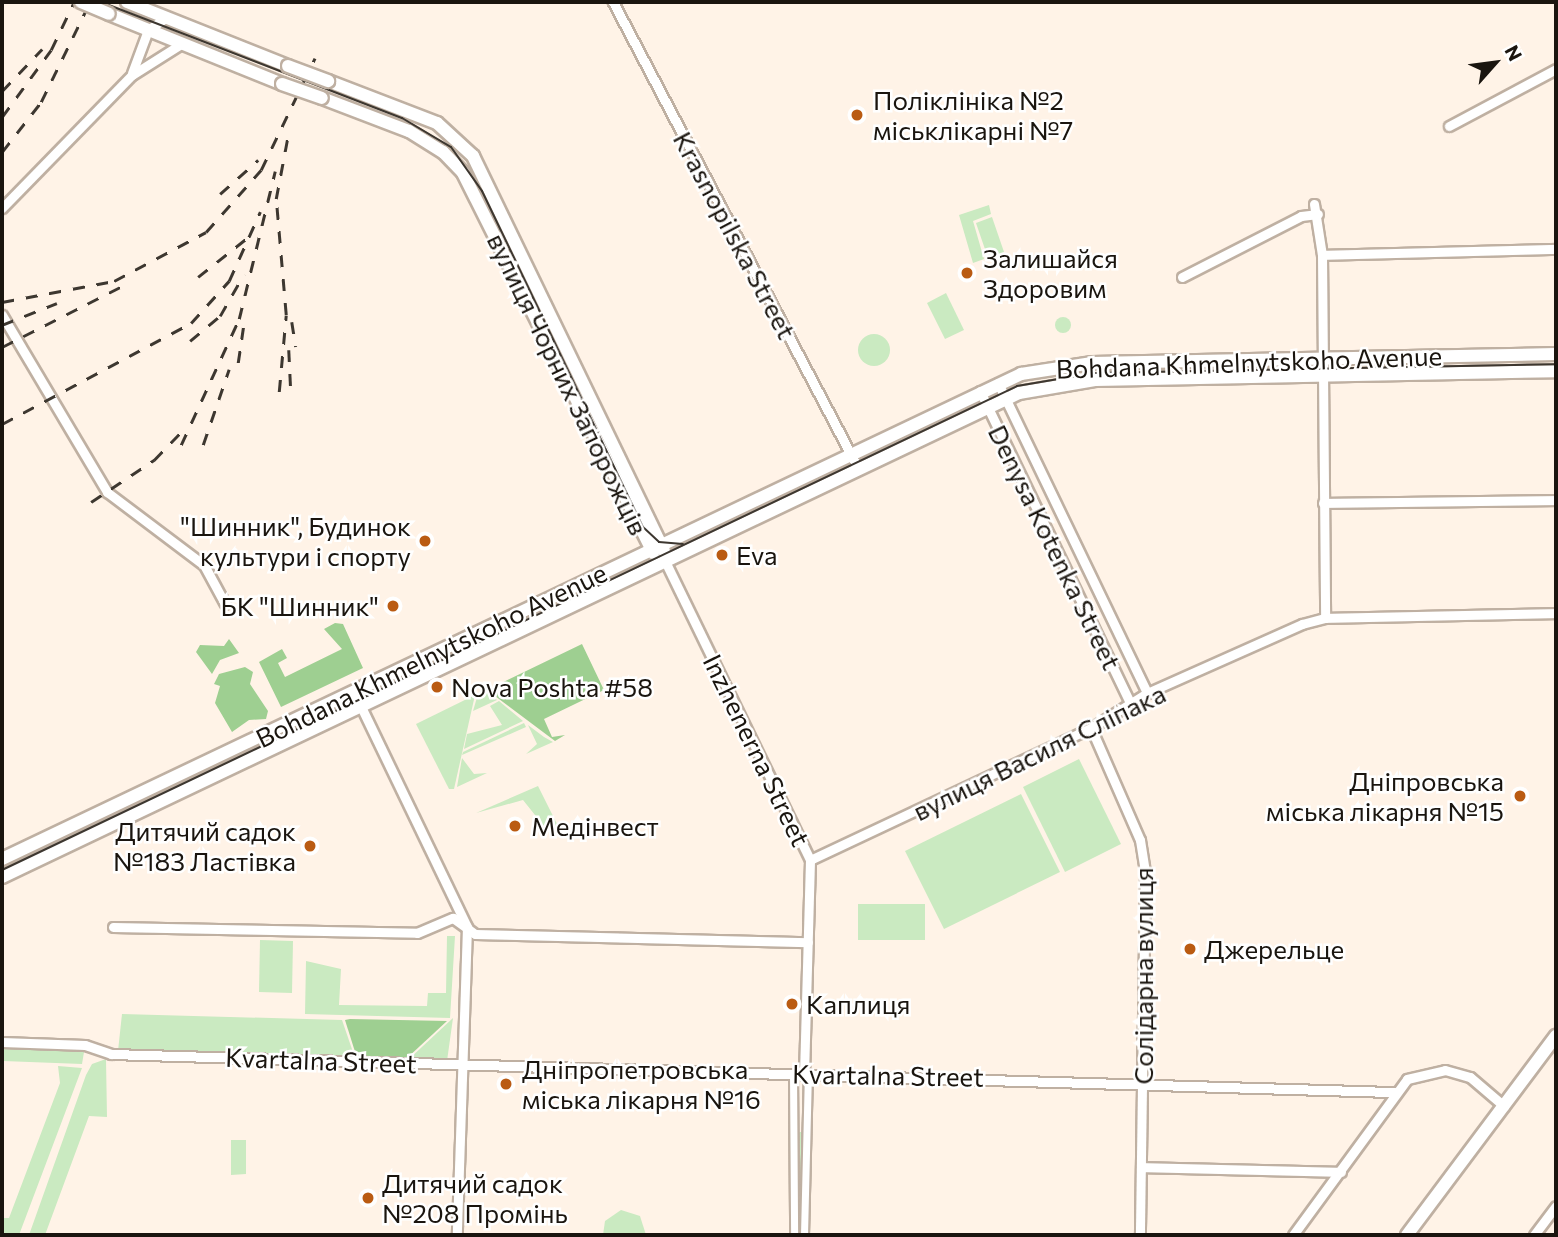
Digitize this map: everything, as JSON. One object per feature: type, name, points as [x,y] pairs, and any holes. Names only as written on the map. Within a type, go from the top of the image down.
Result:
[{"type":"main road","name":"вулиця Чорних Запорожців","points":[[81,2],[282,84],[409,131],[457,166],[649,550],[665,561]]},
{"type":"main road","name":"вулиця Чорних Запорожців","points":[[127,2],[437,123],[473,156],[663,543],[665,561]]},
{"type":"main road","name":"Bohdana Khmelnytskoho Avenue","points":[[2,859],[106,812],[998,383],[1074,364],[1556,354]]},
{"type":"main road","name":"Bohdana Khmelnytskoho Avenue","points":[[2,877],[1005,399],[1086,381],[1556,371]]},
{"type":"main road","points":[[601,454],[615,447]]},
{"type":"main road","points":[[529,607],[537,623]]},
{"type":"main road","points":[[1407,1235],[1556,1036]]},
{"type":"street","name":"Krasnopilska Street","points":[[613,2],[858,468]]},
{"type":"street","points":[[132,75],[148,30],[165,18]]},
{"type":"street","points":[[2,208],[132,75],[181,44]]},
{"type":"street","points":[[1449,127],[1556,69]]},
{"type":"street","points":[[1182,277],[1316,209],[1322,255],[1324,358],[1320,375],[1325,618]]},
{"type":"street","points":[[1322,255],[1556,249]]},
{"type":"street","points":[[2,315],[107,492],[204,565],[225,604]]},
{"type":"street","name":"Denysa Kotenka Street","points":[[998,383],[1147,693]]},
{"type":"street","name":"Denysa Kotenka Street","points":[[980,391],[1130,703]]},
{"type":"street","points":[[1323,503],[1556,500]]},
{"type":"street","name":"Inzhenerna Street","points":[[665,561],[810,860],[804,1235]]},
{"type":"street","name":"вулиця Василя Сліпака","points":[[810,860],[1091,728],[1147,693],[1325,618],[1556,613]]},
{"type":"street","points":[[354,692],[467,927],[457,1235]]},
{"type":"street","points":[[286,725],[293,740]]},
{"type":"street","name":"Солідарна вулиця","points":[[1091,728],[1143,853],[1140,1235]]},
{"type":"street","points":[[106,812],[113,826]]},
{"type":"street","points":[[113,927],[417,933],[453,918],[475,934],[808,942]]},
{"type":"street","name":"Kvartalna Street","points":[[2,1042],[85,1045],[111,1054],[1142,1081],[1394,1091]]},
{"type":"street","points":[[1293,1235],[1341,1172],[1394,1091],[1428,1069],[1445,1070],[1470,1077],[1504,1106]]},
{"type":"street","points":[[793,1072],[793,1235]]},
{"type":"street","points":[[1141,1167],[1341,1172]]},
{"type":"street","points":[[1534,1235],[1556,1206]]},
{"type":"green space","points":[[989,205],[991,214],[973,221],[984,259],[973,263],[959,215]]},
{"type":"green space","points":[[992,217],[1004,252],[988,258],[976,223]]},
{"type":"green space","points":[[946,293],[964,330],[945,339],[927,303]]},
{"type":"green space","points":[[1060,317],[1066,317],[1071,325],[1069,331],[1060,333],[1055,328],[1055,322]]},
{"type":"green space","points":[[874,334],[885,339],[890,350],[885,361],[874,366],[863,361],[858,350],[863,339]]},
{"type":"green space","points":[[335,623],[343,624],[363,668],[281,707],[259,662],[282,649],[287,658],[278,663],[285,677],[342,649],[324,629]]},
{"type":"green space","points":[[229,639],[239,653],[220,660],[212,674],[196,652],[200,645],[224,646]]},
{"type":"green space","points":[[582,644],[604,690],[544,719],[552,737],[565,735],[555,741],[487,690]]},
{"type":"green space","points":[[245,667],[253,672],[250,684],[268,711],[266,719],[249,720],[232,732],[215,703],[220,686],[214,684],[219,674]]},
{"type":"green space","points":[[485,691],[497,700],[473,711],[478,694]]},
{"type":"green space","points":[[475,695],[454,789],[449,789],[416,724]]},
{"type":"green space","points":[[499,701],[523,721],[464,749],[467,734],[502,725],[490,706]]},
{"type":"green space","points":[[524,723],[526,727],[462,755],[463,752]]},
{"type":"green space","points":[[528,725],[553,742],[526,754],[537,744]]},
{"type":"green space","points":[[462,758],[474,774],[487,773],[457,787]]},
{"type":"green space","points":[[1079,759],[1121,844],[1065,872],[1023,787]]},
{"type":"green space","points":[[538,786],[558,826],[551,835],[523,800],[476,813]]},
{"type":"green space","points":[[1021,794],[1060,872],[944,929],[905,851]]},
{"type":"green space","points":[[858,904],[925,904],[925,940],[858,940]]},
{"type":"green space","points":[[447,936],[455,936],[450,1018],[305,1014],[306,961],[341,969],[339,1005],[427,1006],[428,993],[446,993]]},
{"type":"green space","points":[[260,940],[293,941],[292,993],[259,992]]},
{"type":"green space","points":[[122,1014],[342,1020],[355,1058],[118,1051]]},
{"type":"green space","points":[[453,1018],[447,1061],[408,1060]]},
{"type":"green space","points":[[345,1020],[447,1021],[406,1059],[357,1058]]},
{"type":"green space","points":[[2,1047],[81,1048],[84,1052],[82,1064],[3,1061]]},
{"type":"green space","points":[[106,1059],[107,1117],[89,1116],[45,1235],[29,1235],[86,1075],[92,1064]]},
{"type":"green space","points":[[58,1066],[82,1068],[19,1235],[2,1235],[2,1218],[9,1218],[60,1083]]},
{"type":"green space","points":[[798,1132],[805,1132],[803,1214],[796,1214]]},
{"type":"green space","points":[[231,1140],[246,1140],[246,1174],[231,1175]]},
{"type":"green space","points":[[621,1210],[640,1216],[646,1235],[603,1235],[605,1221]]},
{"type":"tram line","points":[[101,2],[402,118],[451,147],[482,191],[643,527],[659,542],[683,544]]},
{"type":"tram line","points":[[2,870],[1017,386],[1094,373],[1556,364]]},
{"type":"railway","points":[[2,117],[51,50],[74,2]]},
{"type":"railway","points":[[2,152],[41,102],[90,2]]},
{"type":"railway","points":[[2,91],[42,49]]},
{"type":"railway","points":[[2,302],[114,281],[206,232],[261,170],[315,58]]},
{"type":"railway","points":[[279,392],[286,315],[276,199],[289,130]]},
{"type":"railway","points":[[220,194],[258,160]]},
{"type":"railway","points":[[181,445],[239,319],[275,171]]},
{"type":"railway","points":[[2,424],[191,323],[229,281],[260,212]]},
{"type":"railway","points":[[198,277],[247,238]]},
{"type":"railway","points":[[190,341],[220,316],[244,274]]},
{"type":"railway","points":[[2,347],[124,285]]},
{"type":"railway","points":[[2,325],[57,303]]},
{"type":"railway","points":[[238,363],[244,322]]},
{"type":"railway","points":[[292,322],[296,347]]},
{"type":"railway","points":[[289,350],[291,392]]},
{"type":"railway","points":[[203,445],[229,369]]},
{"type":"railway","points":[[91,502],[154,460],[184,429]]},
{"type":"place","name":"Поліклініка №2 міськлікарні №7","points":[[857,115]]},
{"type":"place","name":"Залишайся Здоровим","points":[[967,273]]},
{"type":"place","name":"\"Шинник\", Будинок культури і спорту","points":[[425,541]]},
{"type":"place","name":"Eva","points":[[722,555]]},
{"type":"place","name":"БК \"Шинник\"","points":[[393,606]]},
{"type":"place","name":"Nova Poshta #58","points":[[437,687]]},
{"type":"place","name":"Дніпровська міська лікарня №15","points":[[1520,796]]},
{"type":"place","name":"Медінвест","points":[[515,826]]},
{"type":"place","name":"Дитячий садок №183 Ластівка","points":[[310,846]]},
{"type":"place","name":"Джерельце","points":[[1190,949]]},
{"type":"place","name":"Каплиця","points":[[792,1004]]},
{"type":"place","name":"Дніпропетровська міська лікарня №16","points":[[506,1084]]},
{"type":"place","name":"Дитячий садок №208 Промінь","points":[[368,1198]]}]
